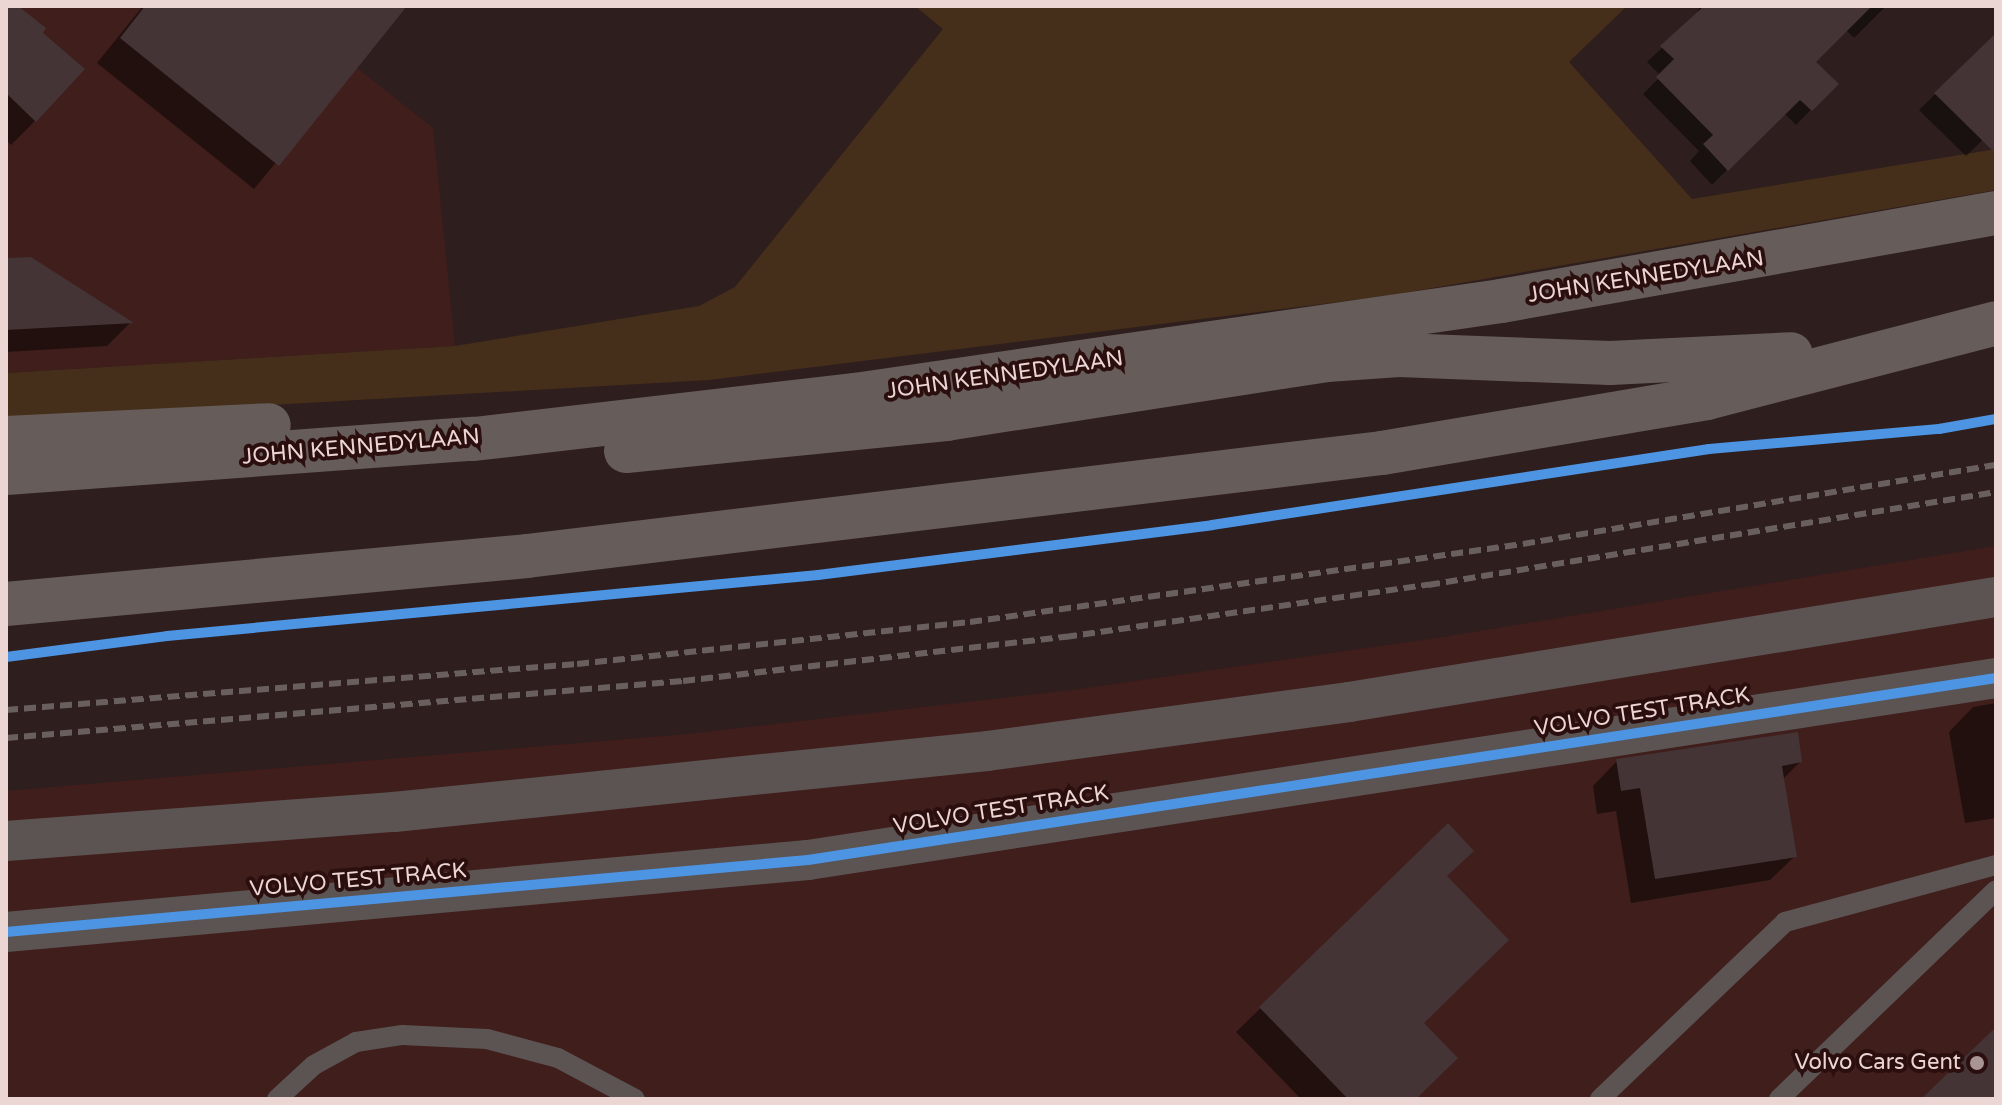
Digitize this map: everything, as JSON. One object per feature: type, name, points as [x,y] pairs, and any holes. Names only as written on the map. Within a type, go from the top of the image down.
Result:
[{"type":"highway","name":"JOHN KENNEDYLAAN","points":[[6,473],[474,439],[1105,362],[1799,252],[1996,213]]},
{"type":"highway","name":"JOHN KENNEDYLAAN","points":[[6,503],[493,465],[946,419],[1327,360],[1399,355],[1610,363],[1735,360],[1980,327]]},
{"type":"highway","name":"JOHN KENNEDYLAAN","points":[[6,604],[527,556],[1382,453],[1707,398],[1980,327]]},
{"type":"highway","points":[[6,438],[362,421],[989,361],[1105,362]]},
{"type":"street","points":[[6,841],[394,812],[987,751],[1349,702],[1996,597]]},
{"type":"street","name":"VOLVO TEST TRACK","points":[[6,932],[808,860],[1996,678]]},
{"type":"lane","points":[[1600,1099],[1785,922],[1996,865]]},
{"type":"lane","points":[[1779,1099],[1996,890]]},
{"type":"lane","points":[[277,1099],[314,1065],[356,1042],[402,1035],[487,1039],[558,1058],[635,1099]]},
{"type":"shaded area","points":[[6,6],[333,6],[313,33],[433,128],[455,346],[6,373]]},
{"type":"shaded area","points":[[915,6],[1627,6],[1569,62],[1692,199],[1996,149],[1996,190],[1386,296],[709,380],[6,420],[6,373],[455,346],[699,306],[735,287],[943,29]]},
{"type":"shaded area","points":[[1996,546],[1996,1099],[6,1099],[6,791],[688,734],[1072,690],[1437,638]]},
{"type":"building","points":[[6,6],[18,6],[46,28],[43,33],[85,69],[36,122],[6,93]]},
{"type":"building","points":[[145,6],[407,6],[279,166],[120,38]]},
{"type":"building","points":[[1704,6],[1872,6],[1816,62],[1839,84],[1812,111],[1800,100],[1728,171],[1703,144],[1713,135],[1656,77],[1674,59],[1660,46]]},
{"type":"building","points":[[1996,33],[1996,154],[1934,93]]},
{"type":"building","points":[[31,257],[134,323],[6,330],[6,258]]},
{"type":"building","points":[[1798,732],[1802,762],[1782,766],[1797,857],[1655,879],[1640,788],[1621,791],[1616,759]]},
{"type":"building","points":[[1448,823],[1474,851],[1447,876],[1509,940],[1424,1023],[1458,1058],[1416,1099],[1348,1099],[1259,1007]]},
{"type":"building","name":"Volvo Cars Gent","points":[[1996,1027],[1996,1099],[1921,1099]]},
{"type":"railway","points":[[6,710],[577,664],[970,622],[1523,544],[1996,465]]},
{"type":"railway","points":[[6,738],[683,681],[1065,637],[1428,585],[1996,492]]},
{"type":"cycle path","points":[[6,657],[167,636],[818,575],[1212,525],[1709,449],[1939,429],[1996,419]]},
{"type":"cycle path","points":[[6,932],[808,860],[1996,678]]},
{"type":"place","name":"Volvo Cars Gent","points":[[1977,1063]]}]
